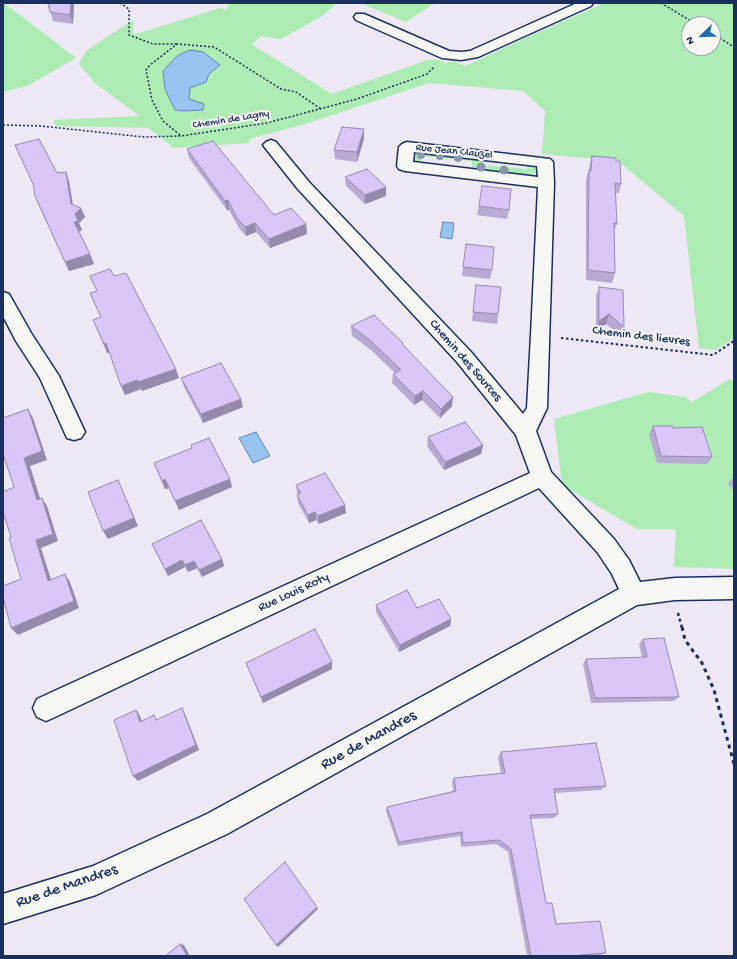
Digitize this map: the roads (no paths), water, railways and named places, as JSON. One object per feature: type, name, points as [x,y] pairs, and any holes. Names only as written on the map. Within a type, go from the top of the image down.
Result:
[{"type":"street","points":[[360,17],[447,54],[461,56],[473,54],[587,3]]},
{"type":"street","name":"Chemin des Sources","points":[[271,145],[303,185],[464,357],[525,431],[542,477],[606,546],[621,567],[633,594]]},
{"type":"street","name":"Rue Jean Clauzel","points":[[525,431],[537,408],[546,183],[545,162],[407,147],[405,166],[546,183]]},
{"type":"street","points":[[3,298],[23,336],[49,376],[74,432]]},
{"type":"street","name":"Rue Louis Roty","points":[[46,708],[542,477]]},
{"type":"street","name":"Rue de Mandres","points":[[3,909],[96,880],[217,824],[633,594],[675,589],[734,588]]},
{"type":"water","points":[[192,50],[203,52],[220,65],[209,74],[206,82],[190,88],[189,99],[204,104],[203,110],[175,110],[165,89],[163,71],[177,56]]},
{"type":"water","points":[[443,222],[454,223],[452,239],[440,237]]},
{"type":"water","points":[[256,432],[270,456],[253,463],[239,438]]}]
